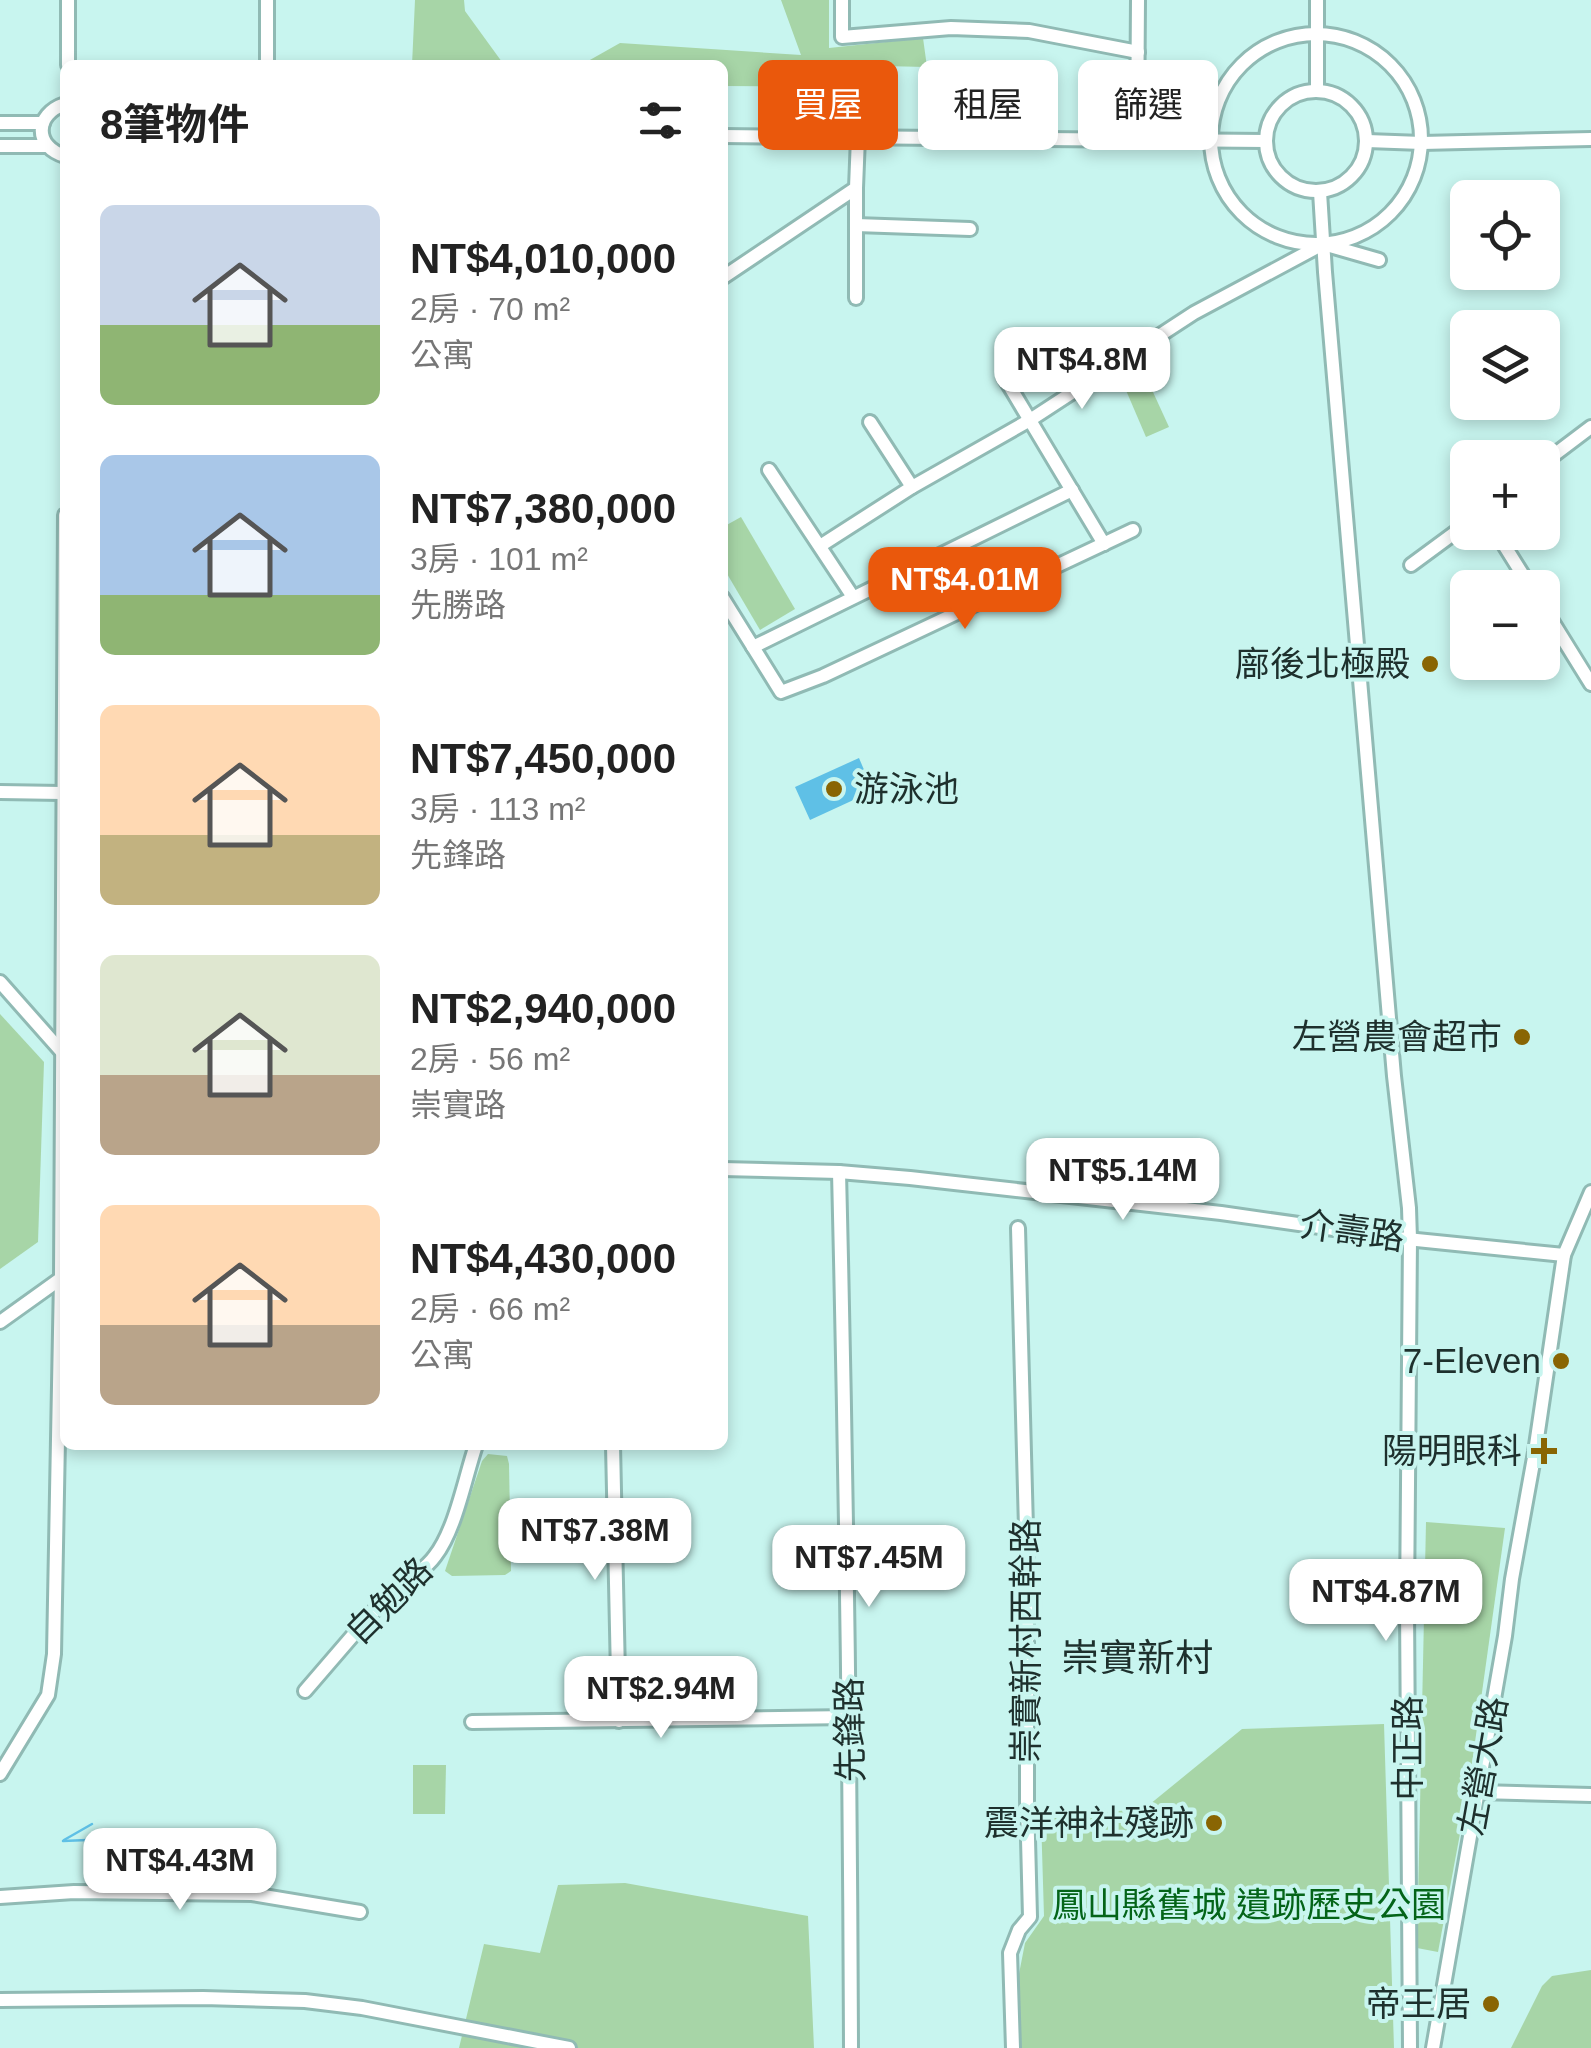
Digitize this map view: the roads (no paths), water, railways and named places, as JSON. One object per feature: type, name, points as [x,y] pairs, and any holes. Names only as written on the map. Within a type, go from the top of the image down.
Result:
[{"type":"street","points":[[68,0],[68,60]]},
{"type":"street","points":[[268,0],[268,60]]},
{"type":"street","points":[[842,0],[842,37],[951,28],[1029,30],[1138,52]]},
{"type":"street","points":[[1138,0],[1138,60]]},
{"type":"street","points":[[1317,0],[1317,91]]},
{"type":"street","points":[[820,546],[912,486],[1030,420],[1194,314],[1323,244],[1365,232],[1391,212],[1411,185],[1422,143],[1416,106],[1399,74],[1386,60],[1354,40],[1318,33],[1281,39],[1235,70],[1218,100]]},
{"type":"street","points":[[1317,91],[1346,101],[1358,112],[1367,141],[1358,170],[1336,188],[1320,192],[1297,188],[1278,174],[1267,152],[1266,140],[1268,128],[1281,106],[1292,98],[1317,91]]},
{"type":"street","points":[[60,106],[52,109],[42,131],[46,146],[60,154]]},
{"type":"street","points":[[0,124],[43,123]]},
{"type":"street","points":[[728,136],[758,136]]},
{"type":"street","points":[[898,137],[1078,138]]},
{"type":"street","points":[[1218,139],[1266,140]]},
{"type":"street","points":[[1367,141],[1591,140]]},
{"type":"street","points":[[0,146],[46,146]]},
{"type":"street","points":[[856,298],[857,150]]},
{"type":"street","points":[[1211,150],[1222,187],[1253,224],[1275,236],[1379,260]]},
{"type":"street","points":[[728,274],[856,188]]},
{"type":"street","name":"中正路","points":[[1320,192],[1392,1057],[1409,1208],[1406,1606],[1410,2048]]},
{"type":"street","points":[[856,225],[970,229]]},
{"type":"street","points":[[1004,377],[1104,544]]},
{"type":"street","points":[[870,422],[912,486]]},
{"type":"street","points":[[1560,451],[1591,428]]},
{"type":"street","points":[[769,470],[854,597]]},
{"type":"street","points":[[753,647],[1072,490]]},
{"type":"street","points":[[728,607],[781,692],[823,676],[1133,530]]},
{"type":"street","points":[[1411,564],[1450,536]]},
{"type":"street","points":[[1560,634],[1591,684]]},
{"type":"street","points":[[0,792],[60,793]]},
{"type":"street","points":[[0,982],[60,1050]]},
{"type":"street","name":"介壽路","points":[[728,1169],[910,1178],[1564,1254]]},
{"type":"street","name":"先鋒路","points":[[839,1172],[850,1717],[851,2048]]},
{"type":"street","name":"左營大路","points":[[1433,2048],[1479,1792],[1564,1254],[1591,1192]]},
{"type":"street","name":"崇實新村西幹路","points":[[1013,2048],[1010,1953],[1019,1930],[1030,1918],[1028,1566],[1018,1228]]},
{"type":"street","points":[[0,1322],[60,1279]]},
{"type":"street","points":[[0,1774],[48,1695],[54,1654],[60,1403]]},
{"type":"street","name":"自勉路","points":[[305,1691],[392,1590],[435,1556],[454,1520],[475,1450]]},
{"type":"street","points":[[613,1450],[619,1721]]},
{"type":"street","points":[[472,1722],[850,1717]]},
{"type":"street","points":[[1479,1792],[1591,1795]]},
{"type":"street","points":[[0,1898],[74,1892],[252,1894],[360,1912]]},
{"type":"street","points":[[0,2000],[305,2000],[569,2048]]},
{"type":"water","name":"游泳池","points":[[859,758],[873,791],[810,820],[795,787]]},
{"type":"waterway","points":[[64,1840],[92,1824]]},
{"type":"waterway","points":[[63,1841],[184,1836]]},
{"type":"place","name":"廍後北極殿","points":[[1430,664]]},
{"type":"place","name":"游泳池","points":[[834,789]]},
{"type":"place","name":"左營農會超市","points":[[1522,1037]]},
{"type":"place","name":"7-Eleven","points":[[1561,1361]]},
{"type":"place","name":"陽明眼科","points":[[1544,1451]]},
{"type":"place","name":"震洋神社殘跡","points":[[1214,1823]]},
{"type":"place","name":"帝王居","points":[[1491,2004]]},
{"type":"district","name":"崇實新村","points":[[1137,1658]]},
{"type":"park label","name":"鳳山縣舊城 遺跡歷史公園","points":[[1249,1905]]}]
